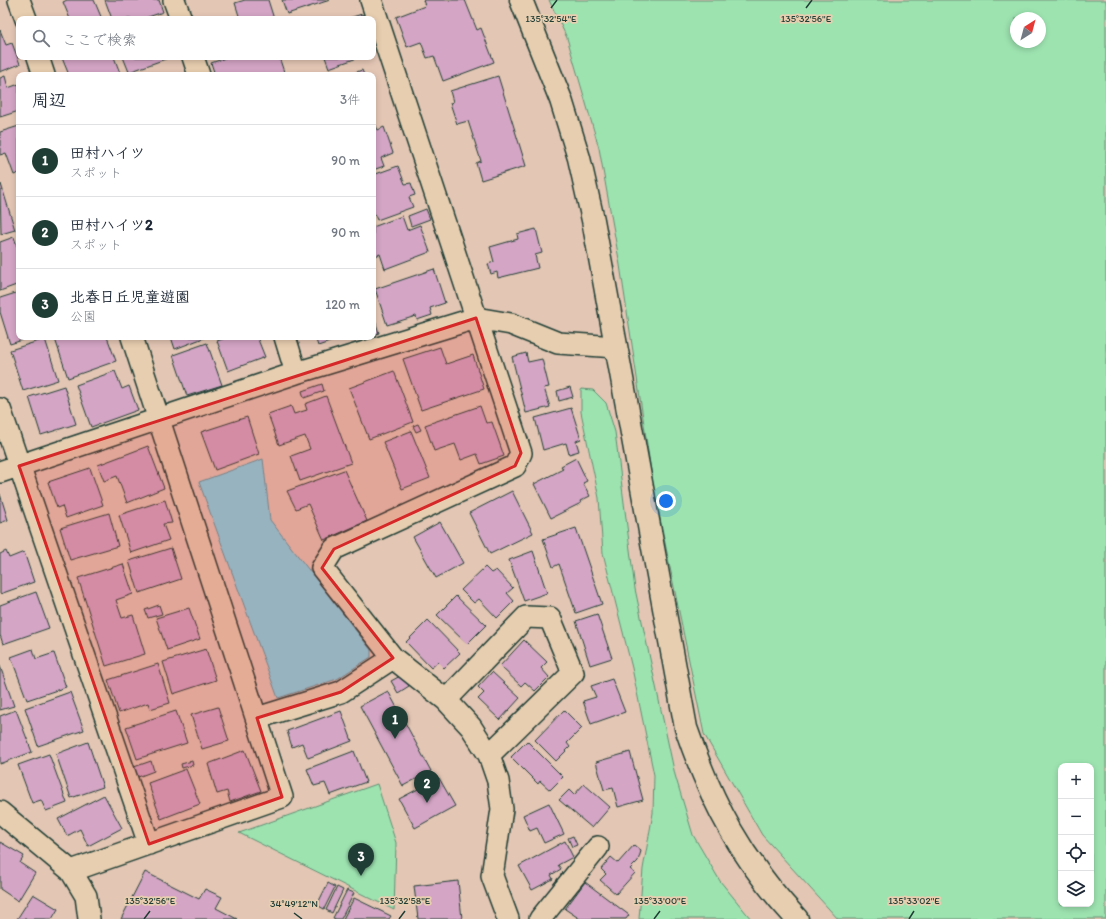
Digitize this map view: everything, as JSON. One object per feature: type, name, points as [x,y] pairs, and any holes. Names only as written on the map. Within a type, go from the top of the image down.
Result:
[{"type":"street","points":[[19,0],[25,16]]},
{"type":"street","points":[[174,0],[180,16]]},
{"type":"street","points":[[371,0],[521,453],[514,466],[334,549],[322,568],[393,658],[446,700],[471,727],[489,756],[498,781],[502,809],[492,876],[508,919]]},
{"type":"street","points":[[521,0],[561,100],[578,158],[593,220],[686,728],[701,772],[721,815],[745,856],[774,894],[796,919]]},
{"type":"street","points":[[39,60],[43,72]]},
{"type":"street","points":[[194,60],[198,72]]},
{"type":"street","points":[[9,469],[296,373],[476,318],[511,324],[558,343],[616,347]]},
{"type":"street","points":[[71,871],[282,797],[133,340]]},
{"type":"street","points":[[285,340],[296,373]]},
{"type":"street","points":[[0,409],[9,469],[149,844]]},
{"type":"street","points":[[446,700],[526,617],[550,618],[573,673],[489,756]]},
{"type":"street","points":[[257,718],[341,692],[393,658]]},
{"type":"street","points":[[0,812],[71,871],[86,896],[90,919]]},
{"type":"street","points":[[540,919],[598,847]]},
{"type":"highlighted area","points":[[476,318],[521,453],[515,466],[334,549],[322,568],[393,658],[341,692],[257,718],[282,797],[149,844],[19,466]]},
{"type":"green space","points":[[549,0],[1106,0],[1106,919],[838,919],[762,835],[704,734],[653,484],[620,265],[599,148],[567,38]]},
{"type":"green space","points":[[581,389],[593,390],[606,403],[615,432],[635,589],[675,775],[693,835],[720,881],[751,919],[639,919],[643,869],[653,813],[654,775],[632,668],[603,553],[599,498],[581,412]]},
{"type":"green space","points":[[377,784],[396,843],[394,910],[239,833]]},
{"type":"water","points":[[263,459],[270,520],[371,650],[371,657],[337,679],[278,698],[199,482]]},
{"type":"building","points":[[67,0],[94,0],[101,16],[69,16],[63,2]]},
{"type":"building","points":[[105,0],[159,0],[163,12],[151,16],[111,16]]},
{"type":"building","points":[[245,0],[268,0],[273,16],[239,16],[235,3]]},
{"type":"building","points":[[282,0],[330,0],[287,14]]},
{"type":"building","points":[[423,0],[465,0],[477,30],[481,28],[494,62],[443,81],[434,56],[427,58],[421,42],[407,47],[396,17],[425,6]]},
{"type":"building","points":[[0,30],[6,45],[12,43],[16,54],[16,60],[18,60],[20,64],[0,72]]},
{"type":"building","points":[[63,60],[115,60],[120,72],[68,72]]},
{"type":"building","points":[[124,60],[163,60],[129,72]]},
{"type":"building","points":[[220,60],[280,60],[284,72],[214,72],[211,63]]},
{"type":"building","points":[[326,60],[352,60],[329,68]]},
{"type":"building","points":[[5,76],[8,88],[16,85],[16,112],[0,117],[0,78]]},
{"type":"building","points":[[498,76],[526,166],[481,180],[476,163],[481,161],[468,121],[457,124],[450,103],[453,102],[450,91]]},
{"type":"building","points":[[376,126],[378,130],[384,127],[393,153],[381,158],[384,166],[376,169]]},
{"type":"building","points":[[16,127],[16,174],[14,175],[6,153],[0,155],[0,132]]},
{"type":"building","points":[[398,166],[405,184],[411,183],[415,195],[409,197],[413,207],[377,220],[376,174]]},
{"type":"building","points":[[1,184],[15,230],[1,234],[0,185]]},
{"type":"building","points":[[426,209],[430,219],[411,226],[408,216]]},
{"type":"building","points":[[402,216],[407,230],[420,225],[430,252],[385,269],[380,254],[376,256],[376,226]]},
{"type":"building","points":[[536,229],[542,253],[535,255],[538,268],[498,278],[497,272],[491,274],[488,264],[494,262],[490,247],[518,239],[517,234]]},
{"type":"building","points":[[14,237],[16,243],[16,285],[0,291],[0,242]]},
{"type":"building","points":[[434,269],[445,303],[430,308],[432,315],[417,320],[416,316],[387,325],[376,289]]},
{"type":"building","points":[[16,293],[16,340],[23,340],[10,344],[0,312],[0,298]]},
{"type":"building","points":[[376,324],[379,333],[376,334]]},
{"type":"building","points":[[45,340],[58,380],[23,391],[10,350]]},
{"type":"building","points":[[55,340],[108,340],[116,361],[68,378]]},
{"type":"building","points":[[172,340],[198,340],[175,349]]},
{"type":"building","points":[[258,340],[265,357],[228,371],[217,341]]},
{"type":"building","points":[[316,340],[335,340],[318,346]]},
{"type":"building","points":[[207,343],[222,385],[187,396],[173,355]]},
{"type":"building","points":[[440,347],[446,364],[473,355],[484,389],[421,410],[403,359]]},
{"type":"building","points":[[526,353],[528,362],[542,359],[549,387],[544,388],[550,407],[526,413],[512,357]]},
{"type":"building","points":[[115,371],[122,389],[129,386],[138,410],[91,427],[76,385]]},
{"type":"building","points":[[394,371],[413,422],[369,439],[349,388]]},
{"type":"building","points":[[322,384],[324,391],[304,398],[302,391]]},
{"type":"building","points":[[64,386],[76,424],[41,435],[29,397]]},
{"type":"building","points":[[570,387],[573,397],[559,401],[557,391]]},
{"type":"building","points":[[326,396],[351,463],[300,481],[291,456],[310,449],[305,436],[279,445],[268,414],[291,406],[294,414],[307,410],[305,404]]},
{"type":"building","points":[[480,406],[486,423],[492,422],[504,456],[481,464],[477,454],[461,460],[455,444],[434,451],[425,425]]},
{"type":"building","points":[[571,408],[581,439],[576,441],[579,451],[569,454],[566,443],[543,450],[535,418]]},
{"type":"building","points":[[247,417],[259,454],[215,470],[201,432]]},
{"type":"building","points":[[418,424],[421,430],[416,432],[413,426]]},
{"type":"building","points":[[411,431],[430,478],[402,489],[383,442]]},
{"type":"building","points":[[148,446],[164,488],[127,503],[117,476],[104,481],[98,465]]},
{"type":"building","points":[[576,458],[587,481],[583,483],[590,496],[580,501],[581,503],[551,518],[534,484],[563,469],[561,466]]},
{"type":"building","points":[[90,468],[103,505],[66,518],[62,506],[57,508],[48,482]]},
{"type":"building","points":[[344,470],[367,521],[324,540],[308,504],[296,509],[287,491]]},
{"type":"building","points":[[512,491],[533,533],[490,554],[469,513]]},
{"type":"building","points":[[0,494],[8,520],[0,523]]},
{"type":"building","points":[[165,500],[172,523],[163,524],[169,540],[131,553],[119,515]]},
{"type":"building","points":[[109,513],[118,546],[70,560],[60,528]]},
{"type":"building","points":[[440,522],[463,563],[436,578],[413,537]]},
{"type":"building","points":[[576,528],[602,604],[576,613],[559,564],[553,567],[543,539]]},
{"type":"building","points":[[171,548],[181,579],[139,593],[129,561]]},
{"type":"building","points":[[6,551],[9,558],[24,552],[34,582],[0,594],[0,554]]},
{"type":"building","points":[[533,551],[547,593],[524,601],[509,560]]},
{"type":"building","points":[[123,564],[133,594],[116,600],[122,618],[133,615],[145,654],[106,666],[78,578]]},
{"type":"building","points":[[485,567],[491,573],[496,570],[513,588],[507,593],[514,601],[497,618],[479,599],[474,603],[461,590]]},
{"type":"building","points":[[36,592],[49,628],[3,644],[0,635],[0,605]]},
{"type":"building","points":[[456,596],[486,625],[467,644],[437,615]]},
{"type":"building","points":[[159,605],[162,614],[148,618],[145,610]]},
{"type":"building","points":[[189,608],[200,639],[167,650],[156,618]]},
{"type":"building","points":[[597,614],[612,658],[590,665],[576,621]]},
{"type":"building","points":[[428,620],[460,653],[444,668],[438,662],[431,668],[406,642]]},
{"type":"building","points":[[524,640],[547,662],[541,668],[549,677],[535,691],[525,682],[521,686],[500,666]]},
{"type":"building","points":[[33,649],[36,659],[54,653],[66,687],[27,700],[11,657]]},
{"type":"building","points":[[206,649],[216,680],[173,694],[163,662]]},
{"type":"building","points":[[158,664],[170,703],[150,709],[148,703],[119,713],[108,680]]},
{"type":"building","points":[[0,666],[14,706],[0,710]]},
{"type":"building","points":[[492,672],[520,698],[500,720],[478,699],[484,693],[478,687]]},
{"type":"building","points":[[402,675],[409,686],[398,693],[391,681]]},
{"type":"building","points":[[612,679],[625,712],[591,724],[583,701],[596,697],[591,686]]},
{"type":"building","points":[[388,691],[431,771],[403,786],[360,706]]},
{"type":"building","points":[[70,692],[84,730],[38,746],[25,708]]},
{"type":"building","points":[[218,707],[229,741],[202,749],[191,715]]},
{"type":"building","points":[[16,710],[32,752],[0,764],[0,716]]},
{"type":"building","points":[[564,710],[582,728],[567,743],[570,747],[556,761],[535,740]]},
{"type":"building","points":[[176,711],[187,743],[137,759],[126,727]]},
{"type":"building","points":[[341,711],[352,741],[308,758],[302,743],[292,747],[287,731]]},
{"type":"building","points":[[527,741],[563,777],[550,790],[540,781],[538,784],[511,757]]},
{"type":"building","points":[[88,742],[103,787],[71,798],[56,754]]},
{"type":"building","points":[[245,750],[261,791],[230,802],[227,791],[217,794],[208,764]]},
{"type":"building","points":[[354,751],[366,782],[330,795],[325,783],[314,786],[307,769]]},
{"type":"building","points":[[630,752],[643,800],[618,807],[613,788],[604,790],[596,762]]},
{"type":"building","points":[[49,754],[67,803],[46,811],[41,800],[32,803],[18,765]]},
{"type":"building","points":[[151,761],[154,771],[138,777],[134,767]]},
{"type":"building","points":[[192,761],[193,765],[182,768],[181,764]]},
{"type":"building","points":[[186,769],[200,804],[161,819],[148,783]]},
{"type":"building","points":[[439,778],[455,806],[415,828],[399,799]]},
{"type":"building","points":[[584,784],[610,807],[592,828],[559,800],[569,790],[574,795]]},
{"type":"building","points":[[104,795],[122,828],[88,846],[80,829],[67,836],[58,819]]},
{"type":"building","points":[[549,803],[564,834],[544,843],[537,828],[530,831],[523,815]]},
{"type":"building","points":[[573,836],[577,845],[572,847],[568,838]]},
{"type":"building","points":[[565,841],[573,857],[558,865],[561,869],[551,875],[553,879],[532,890],[519,866]]},
{"type":"building","points":[[0,842],[24,856],[20,863],[35,873],[18,901],[0,889]]},
{"type":"building","points":[[634,845],[641,851],[638,861],[630,869],[635,873],[616,894],[600,880],[606,874],[601,869],[611,857],[618,863]]},
{"type":"building","points":[[145,872],[199,899],[205,889],[222,897],[216,908],[237,919],[121,919]]},
{"type":"building","points":[[458,881],[462,919],[418,919],[414,886]]},
{"type":"building","points":[[585,882],[629,915],[626,919],[580,919],[565,909]]},
{"type":"building","points":[[328,883],[335,887],[324,909],[317,905]]},
{"type":"building","points":[[337,887],[343,890],[332,913],[326,910]]},
{"type":"building","points":[[347,890],[354,893],[341,919],[333,918]]},
{"type":"building","points":[[33,894],[58,909],[52,919],[17,919]]},
{"type":"building","points":[[354,898],[391,916],[389,919],[343,919]]},
{"type":"place","name":"田村ハイツ","points":[[395,739]]},
{"type":"place","name":"田村ハイツ2","points":[[427,803]]},
{"type":"place","name":"北春日丘児童遊園","points":[[361,876]]}]
